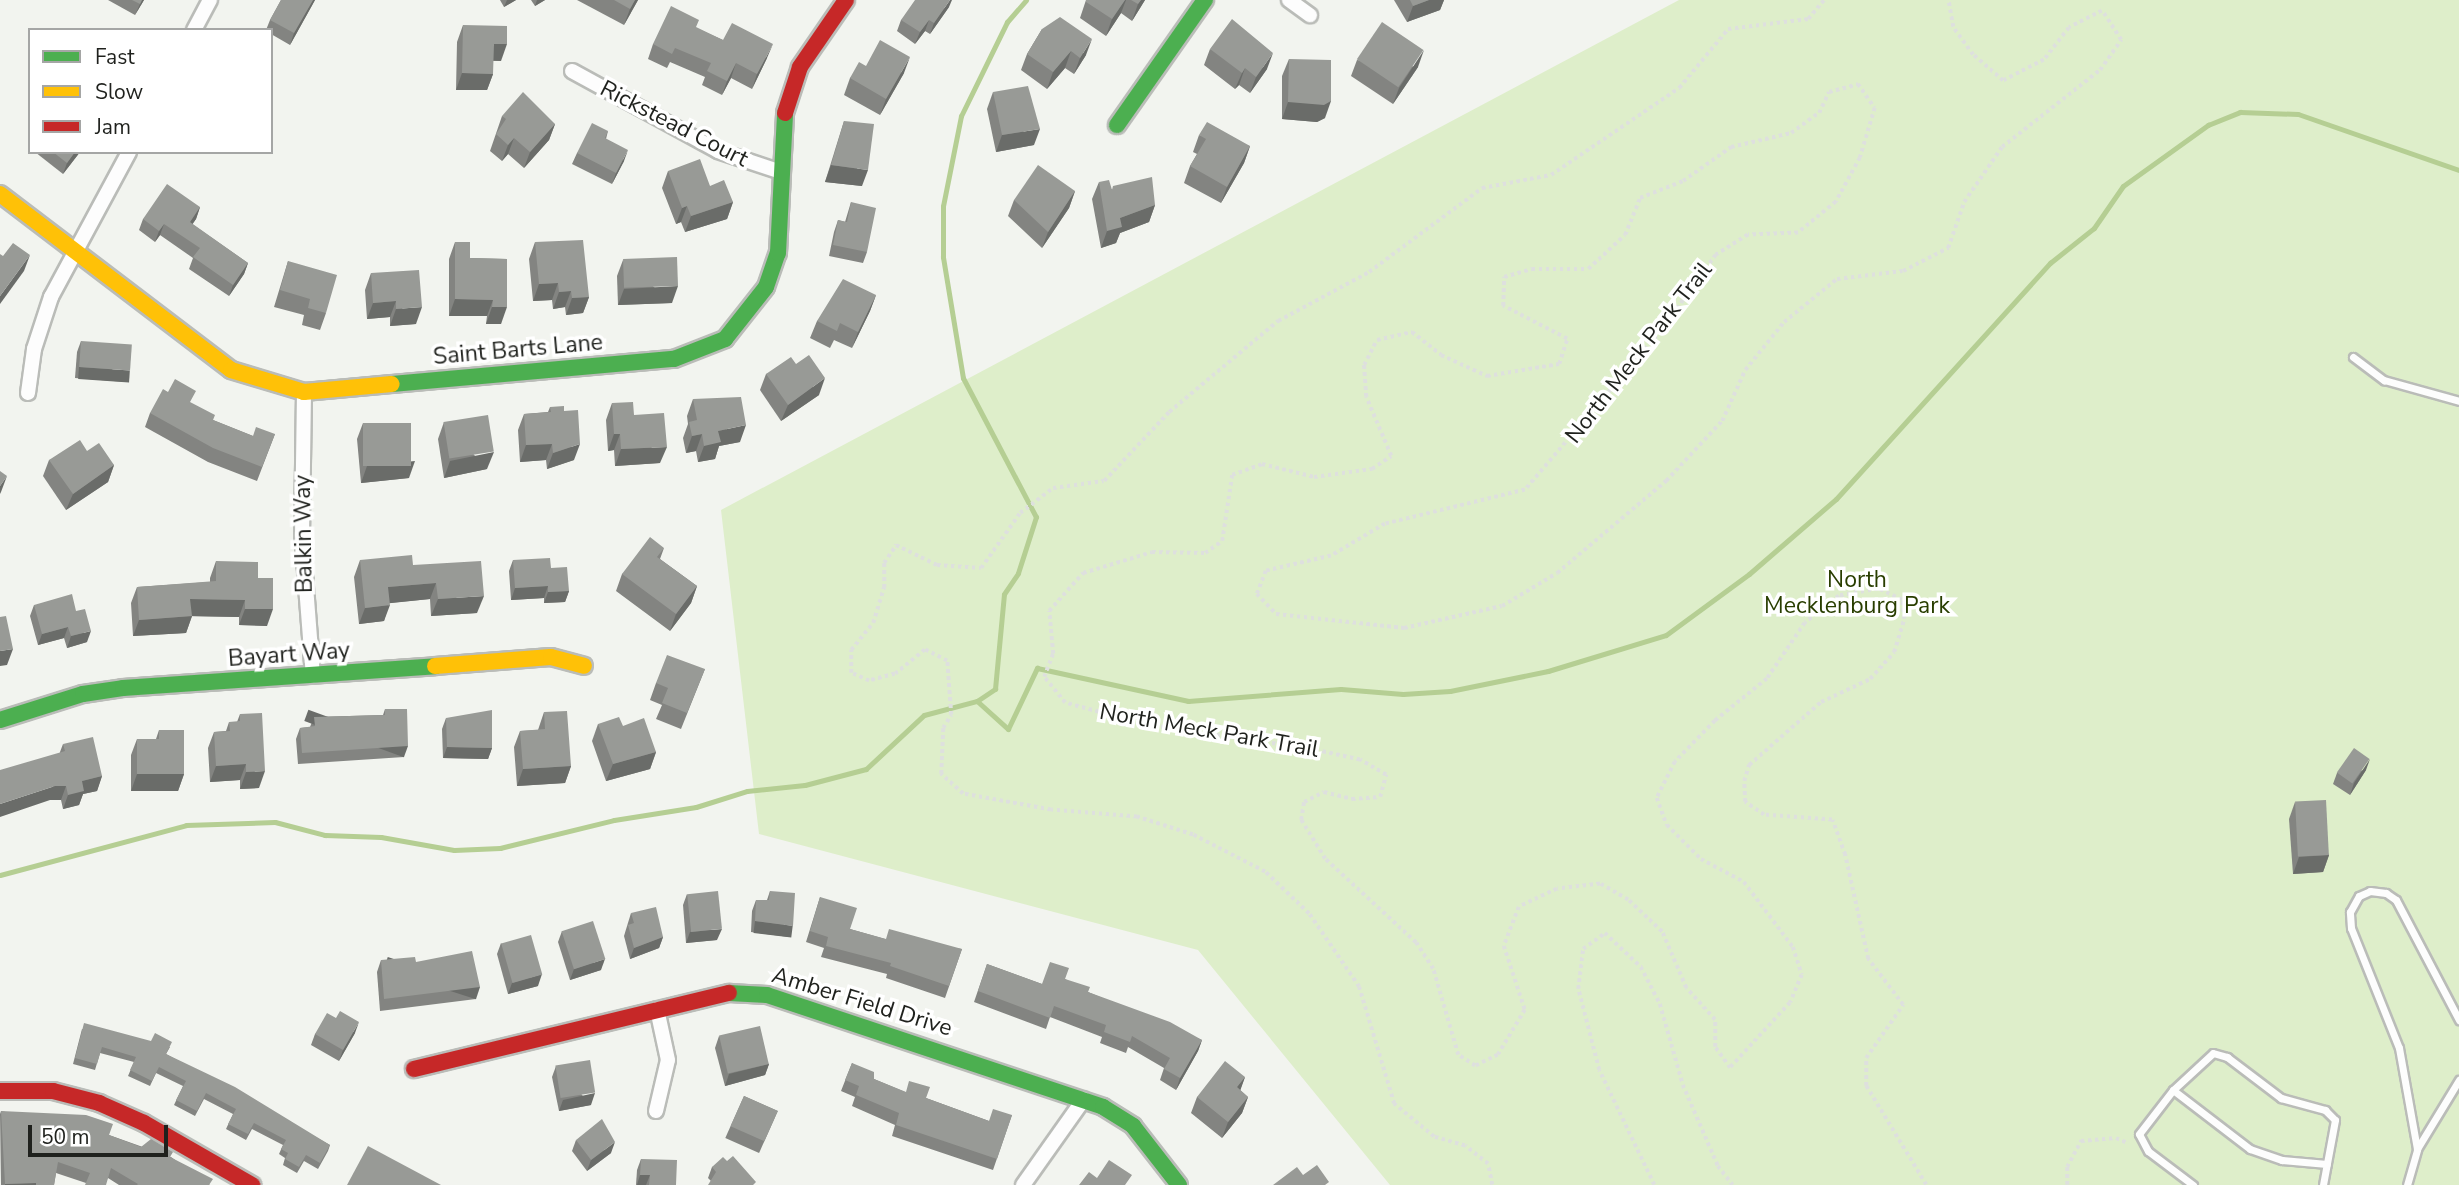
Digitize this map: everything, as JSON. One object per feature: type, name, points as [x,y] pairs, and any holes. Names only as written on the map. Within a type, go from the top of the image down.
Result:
[{"type":"street","points":[[195,28],[210,0]]},
{"type":"street","name":"Saint Barts Lane","points":[[0,194],[232,370],[280,388],[304,392],[625,364],[703,352],[744,321],[773,272],[782,121],[800,67],[846,0]]},
{"type":"street","points":[[1117,125],[1205,0]]},
{"type":"street","points":[[1289,0],[1310,15]]},
{"type":"street","name":"Rickstead Court","points":[[572,71],[718,151],[778,172]]},
{"type":"street","points":[[28,393],[43,319],[128,154]]},
{"type":"street","name":"Balkin Way","points":[[304,392],[302,534],[313,676]]},
{"type":"street","name":"Bayart Way","points":[[0,720],[83,694],[123,688],[532,658],[567,660],[584,666]]},
{"type":"street","name":"Amber Field Drive","points":[[414,1069],[719,993],[767,995],[1084,1099],[1133,1126],[1179,1185]]},
{"type":"street","points":[[656,1111],[668,1060],[657,1009]]},
{"type":"street","points":[[0,1091],[54,1091],[99,1103],[144,1123],[252,1185]]},
{"type":"street","points":[[1023,1185],[1084,1099]]},
{"type":"lane","points":[[2353,358],[2384,380],[2459,401]]},
{"type":"lane","points":[[2417,1149],[2399,1048],[2351,929],[2350,912],[2358,896],[2370,891],[2386,893],[2396,900],[2459,1020]]},
{"type":"lane","points":[[2193,1185],[2148,1151],[2139,1134],[2173,1090],[2213,1053],[2227,1057],[2281,1098],[2325,1110],[2335,1120],[2323,1185]]},
{"type":"lane","points":[[2407,1185],[2417,1149],[2459,1080]]},
{"type":"lane","points":[[2173,1090],[2250,1149],[2282,1160],[2328,1164]]},
{"type":"path","points":[[1492,1185],[1488,1164],[1465,1146],[1434,1137],[1394,1104],[1359,987],[1309,914],[1265,872],[1193,835],[1137,817],[1051,810],[962,793],[940,774],[943,728],[951,715],[947,661],[925,650],[895,674],[869,681],[851,673],[851,650],[873,623],[884,588],[884,564],[896,545],[937,565],[981,568],[1020,513],[1054,488],[1104,481],[1168,412],[1278,321],[1369,272],[1482,188],[1551,175],[1679,88],[1727,29],[1808,19],[1824,0]]},
{"type":"path","name":"North Meck Park Trail","points":[[1926,1185],[1866,1086],[1866,1058],[1903,1005],[1868,959],[1845,855],[1832,820],[1764,815],[1745,802],[1749,765],[1821,702],[1870,678],[1894,652],[1904,619],[1902,600],[1878,589],[1839,596],[1805,622],[1767,679],[1715,721],[1675,762],[1657,798],[1667,825],[1701,859],[1744,882],[1793,947],[1802,975],[1790,1003],[1762,1039],[1730,1068],[1715,1047],[1715,1020],[1686,988],[1661,932],[1628,900],[1600,884],[1557,889],[1519,907],[1504,946],[1525,1010],[1498,1055],[1475,1066],[1458,1055],[1433,970],[1416,943],[1325,859],[1301,820],[1304,802],[1324,792],[1352,799],[1380,797],[1386,775],[1360,760],[1310,748],[1146,725],[1065,703],[1044,677],[1053,654],[1049,611],[1083,573],[1152,552],[1205,553],[1222,541],[1232,475],[1262,464],[1314,477],[1372,469],[1391,456],[1366,397],[1364,365],[1377,340],[1412,332],[1441,355],[1487,376],[1559,364],[1567,339],[1503,306],[1504,277],[1532,269],[1588,269],[1625,235],[1640,198],[1683,181],[1731,147],[1791,133],[1818,114],[1829,92],[1858,83],[1875,108],[1860,158],[1836,202],[1798,233],[1748,235],[1716,255],[1661,331],[1525,490],[1385,524],[1332,556],[1266,571],[1257,594],[1276,614],[1404,628],[1502,606],[1557,573],[1666,481],[1722,421],[1745,370],[1784,322],[1805,304],[1837,278],[1903,271],[1948,248],[1964,202],[2002,147],[2100,70],[2121,40],[2102,10],[2069,28],[2044,60],[2003,81],[1973,55],[1953,27],[1948,0]]},
{"type":"path","points":[[1654,1185],[1599,1070],[1578,989],[1583,949],[1605,933],[1641,967],[1660,1004],[1683,1085],[1718,1166],[1733,1185]]},
{"type":"path","points":[[2067,1185],[2067,1167],[2081,1141],[2116,1138],[2148,1151]]},
{"type":"green space","name":"North Mecklenburg Park","points":[[1679,0],[2459,0],[2459,1185],[1390,1185],[1198,950],[759,834],[721,510]]},
{"type":"building","points":[[281,0],[313,0],[294,33],[270,20]]},
{"type":"building","points":[[614,0],[635,0],[630,9]]},
{"type":"building","points":[[915,0],[950,0],[934,23],[929,20],[920,32],[901,20]]},
{"type":"building","points":[[1086,0],[1125,0],[1112,19]]},
{"type":"building","points":[[1410,0],[1429,0],[1413,6]]},
{"type":"building","points":[[671,6],[699,20],[696,27],[723,40],[732,23],[773,44],[757,74],[736,63],[727,81],[707,71],[711,63],[675,48],[672,54],[653,44]]},
{"type":"building","points":[[1060,17],[1092,39],[1080,58],[1071,51],[1053,72],[1027,54],[1042,29]]},
{"type":"building","points":[[1232,19],[1273,53],[1256,77],[1245,68],[1242,73],[1210,49]]},
{"type":"building","points":[[1382,22],[1423,50],[1398,87],[1357,59]]},
{"type":"building","points":[[463,25],[507,26],[507,44],[494,44],[493,74],[462,73]]},
{"type":"building","points":[[880,40],[910,57],[886,99],[850,78],[859,62],[866,66]]},
{"type":"building","points":[[1289,59],[1331,60],[1331,101],[1324,105],[1288,102]]},
{"type":"building","points":[[1028,86],[1040,129],[1002,135],[993,92]]},
{"type":"building","points":[[523,92],[555,124],[530,152],[514,138],[508,145],[496,134],[506,119],[502,116]]},
{"type":"building","points":[[844,121],[874,124],[868,170],[831,165]]},
{"type":"building","points":[[1207,122],[1250,146],[1227,187],[1190,166],[1206,139],[1199,135]]},
{"type":"building","points":[[592,123],[608,131],[605,138],[628,150],[616,173],[577,153]]},
{"type":"building","points":[[56,154],[74,154],[67,163]]},
{"type":"building","points":[[700,159],[710,186],[724,180],[733,202],[691,216],[687,206],[682,208],[668,171]]},
{"type":"building","points":[[1038,165],[1075,191],[1048,232],[1014,200]]},
{"type":"building","points":[[1152,177],[1155,205],[1120,218],[1122,227],[1107,231],[1099,182],[1109,180],[1112,190],[1113,186]]},
{"type":"building","points":[[167,184],[200,207],[190,222],[248,263],[233,285],[193,257],[200,248],[164,224],[159,231],[143,219]]},
{"type":"building","points":[[851,202],[876,208],[867,252],[833,245],[838,220],[847,222]]},
{"type":"building","points":[[583,240],[589,297],[572,298],[571,291],[559,292],[558,283],[539,284],[535,242]]},
{"type":"building","points":[[455,242],[470,242],[470,258],[507,259],[507,307],[492,307],[493,300],[455,299]]},
{"type":"building","points":[[13,243],[30,255],[0,296],[0,254],[3,256]]},
{"type":"building","points":[[677,257],[678,286],[624,288],[623,259]]},
{"type":"building","points":[[288,261],[337,275],[326,313],[308,308],[310,299],[280,290]]},
{"type":"building","points":[[419,270],[422,307],[396,309],[396,301],[373,303],[371,273]]},
{"type":"building","points":[[843,279],[876,295],[858,332],[840,323],[837,331],[817,321]]},
{"type":"building","points":[[81,341],[132,345],[130,370],[79,367]]},
{"type":"building","points":[[809,355],[825,378],[788,405],[766,374],[791,357],[796,364]]},
{"type":"building","points":[[175,379],[196,391],[190,402],[215,415],[213,420],[253,436],[256,427],[275,434],[262,467],[213,448],[150,413],[163,389],[168,392]]},
{"type":"building","points":[[741,397],[746,425],[718,431],[721,442],[704,446],[702,434],[692,436],[689,422],[697,420],[693,399]]},
{"type":"building","points":[[633,402],[634,415],[664,413],[667,447],[621,449],[620,434],[614,434],[612,403]]},
{"type":"building","points":[[564,406],[564,411],[578,410],[580,444],[553,453],[552,444],[526,445],[524,414],[551,412],[550,407]]},
{"type":"building","points":[[488,415],[494,452],[449,459],[444,422]]},
{"type":"building","points":[[363,423],[411,423],[411,466],[363,466]]},
{"type":"building","points":[[80,440],[87,451],[99,443],[114,465],[73,494],[49,460]]},
{"type":"building","points":[[0,471],[7,476],[0,486]]},
{"type":"building","points":[[650,537],[664,548],[657,557],[697,586],[676,614],[622,574]]},
{"type":"building","points":[[412,555],[413,565],[481,561],[484,596],[438,599],[436,583],[388,587],[390,605],[365,608],[360,560]]},
{"type":"building","points":[[550,558],[551,568],[567,567],[569,591],[548,592],[548,586],[515,588],[513,560]]},
{"type":"building","points":[[216,561],[258,562],[258,578],[273,578],[273,609],[245,609],[245,600],[190,599],[192,616],[139,620],[137,587],[216,581]]},
{"type":"building","points":[[72,594],[76,611],[85,609],[91,631],[71,636],[68,627],[42,634],[34,605]]},
{"type":"building","points":[[6,616],[13,649],[0,651],[0,617]]},
{"type":"building","points":[[667,655],[705,669],[687,713],[662,703],[668,688],[656,683]]},
{"type":"building","points":[[385,709],[407,709],[408,746],[302,753],[300,728],[315,726],[314,717],[385,715]]},
{"type":"building","points":[[492,710],[492,748],[447,747],[446,718]]},
{"type":"building","points":[[567,711],[571,766],[523,769],[520,731],[545,729],[544,712]]},
{"type":"building","points":[[262,713],[265,771],[246,772],[246,764],[216,766],[214,732],[230,731],[229,722],[240,721],[240,714]]},
{"type":"building","points":[[619,717],[623,726],[644,718],[656,752],[613,764],[598,724]]},
{"type":"building","points":[[159,730],[184,730],[184,774],[137,774],[137,739],[159,739]]},
{"type":"building","points":[[93,737],[102,776],[82,781],[84,791],[68,795],[66,786],[55,786],[0,804],[0,770],[65,751],[63,744]]},
{"type":"building","points":[[2354,748],[2370,759],[2352,783],[2337,773]]},
{"type":"building","points":[[2326,800],[2329,855],[2298,857],[2295,802]]},
{"type":"building","points":[[718,891],[722,929],[691,932],[687,894]]},
{"type":"building","points":[[770,891],[795,893],[793,926],[755,921],[756,900],[769,900]]},
{"type":"building","points":[[820,897],[857,908],[850,929],[886,939],[889,929],[962,949],[949,986],[890,966],[891,963],[826,946],[828,937],[810,931]]},
{"type":"building","points":[[656,907],[663,937],[634,948],[628,925],[634,923],[631,913]]},
{"type":"building","points":[[593,921],[605,959],[574,969],[562,931]]},
{"type":"building","points":[[531,935],[542,974],[513,983],[501,944]]},
{"type":"building","points":[[472,951],[480,987],[384,999],[381,960],[415,957],[416,962]]},
{"type":"building","points":[[1050,962],[1069,968],[1065,979],[1090,987],[1088,992],[1170,1022],[1202,1040],[1180,1078],[1164,1069],[1170,1058],[1132,1036],[1130,1042],[1104,1032],[1106,1025],[1054,1006],[1050,1018],[978,991],[987,964],[1042,984]]},
{"type":"building","points":[[340,1011],[359,1022],[343,1050],[315,1034],[327,1013],[336,1018]]},
{"type":"building","points":[[84,1023],[151,1041],[155,1033],[172,1042],[166,1054],[235,1087],[330,1145],[320,1163],[306,1155],[299,1167],[285,1159],[288,1153],[281,1149],[286,1140],[254,1123],[248,1134],[228,1124],[236,1109],[206,1093],[197,1111],[176,1100],[186,1081],[159,1067],[152,1081],[130,1070],[136,1057],[102,1047],[97,1064],[75,1058]]},
{"type":"building","points":[[760,1026],[769,1064],[728,1073],[719,1035]]},
{"type":"building","points":[[590,1060],[595,1093],[561,1098],[555,1065]]},
{"type":"building","points":[[1225,1061],[1245,1077],[1237,1087],[1248,1097],[1228,1122],[1197,1097]]},
{"type":"building","points":[[852,1063],[874,1072],[874,1079],[906,1092],[909,1081],[930,1087],[926,1098],[989,1121],[993,1109],[1012,1115],[997,1159],[896,1125],[899,1113],[856,1095],[859,1086],[845,1080]]},
{"type":"building","points":[[744,1096],[778,1111],[764,1141],[731,1126]]},
{"type":"building","points":[[1,1111],[86,1115],[113,1124],[109,1135],[141,1147],[151,1139],[173,1152],[170,1157],[213,1179],[209,1185],[137,1185],[111,1168],[106,1185],[85,1185],[90,1173],[58,1162],[54,1185],[5,1184]]},
{"type":"building","points":[[602,1119],[615,1142],[591,1160],[576,1140]]},
{"type":"building","points":[[368,1146],[441,1185],[347,1185]]},
{"type":"building","points":[[733,1156],[756,1182],[753,1185],[708,1185],[716,1172],[712,1167],[723,1157],[727,1161]]},
{"type":"building","points":[[641,1159],[677,1160],[676,1185],[649,1185],[650,1175],[640,1175]]},
{"type":"building","points":[[1109,1160],[1132,1175],[1125,1185],[1079,1185],[1089,1172],[1097,1178]]},
{"type":"building","points":[[1317,1165],[1329,1182],[1325,1185],[1273,1185],[1297,1167],[1303,1175]]},
{"type":"waterway","points":[[0,875],[186,825],[275,822],[325,835],[381,837],[454,850],[500,848],[614,820],[696,807],[747,791],[805,785],[866,769],[924,715],[977,701],[995,689],[1004,594],[1018,573],[1036,517],[963,378],[943,257],[943,206],[961,116],[1007,22],[1026,0]]},
{"type":"waterway","points":[[977,701],[1008,729],[1037,668],[1188,701],[1341,689],[1403,694],[1450,691],[1548,671],[1666,635],[1749,574],[1836,499],[2050,263],[2094,228],[2123,186],[2208,125],[2240,112],[2298,114],[2459,170]]},
{"type":"traffic: fast","points":[[1117,125],[1205,0]]},
{"type":"traffic: fast","points":[[392,384],[674,359],[725,339],[766,287],[778,253],[785,113]]},
{"type":"traffic: fast","points":[[0,720],[83,694],[123,688],[435,666]]},
{"type":"traffic: fast","points":[[729,993],[767,995],[1103,1107],[1133,1126],[1179,1185]]},
{"type":"traffic: slow","points":[[0,194],[231,370],[304,392],[392,384]]},
{"type":"traffic: slow","points":[[435,666],[551,657],[584,666]]},
{"type":"traffic: jam","points":[[785,113],[800,67],[846,0]]},
{"type":"traffic: jam","points":[[414,1069],[729,993]]},
{"type":"traffic: jam","points":[[0,1091],[53,1091],[99,1103],[144,1123],[252,1185]]}]
